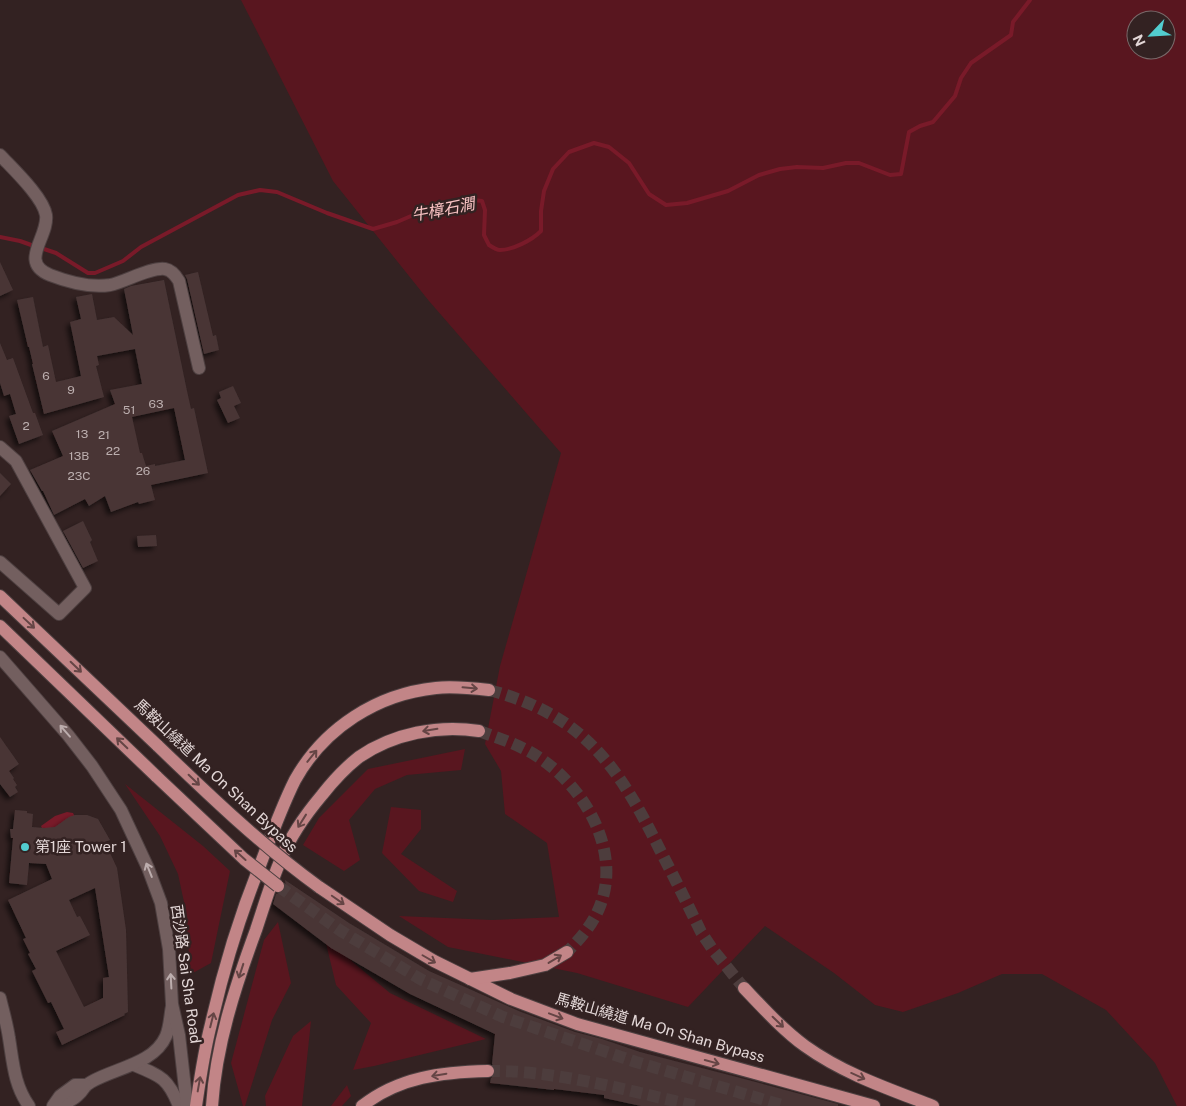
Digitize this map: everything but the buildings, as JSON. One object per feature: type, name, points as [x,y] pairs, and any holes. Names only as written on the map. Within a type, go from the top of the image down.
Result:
[{"type":"main road","name":"馬鞍山繞道 Ma On Shan Bypass","points":[[0,596],[222,808],[292,867],[357,913],[434,962],[511,999],[577,1024],[874,1106]]},
{"type":"main road","points":[[0,626],[157,777],[248,862],[278,886]]},
{"type":"main road","points":[[196,1106],[211,1024],[237,928],[284,803],[308,760],[347,721],[366,709],[386,700],[409,692],[437,688],[461,687],[489,690]]},
{"type":"main road","points":[[212,1106],[219,1053],[240,975],[282,858],[309,810],[336,778],[349,766],[366,753],[382,745],[428,730],[453,728],[478,731]]},
{"type":"main road","points":[[470,979],[545,965],[567,952]]},
{"type":"main road","points":[[744,988],[804,1046],[857,1076],[933,1106]]},
{"type":"main road","points":[[362,1106],[395,1086],[422,1078],[457,1072],[488,1071]]},
{"type":"street","points":[[0,155],[44,207],[45,228],[34,257],[40,269],[64,280],[94,286],[110,285],[151,271],[165,269],[176,275],[199,368]]},
{"type":"street","points":[[0,447],[16,461],[85,588],[59,614],[0,562]]},
{"type":"street","name":"西沙路 Sai Sha Road","points":[[0,657],[80,749],[105,784],[128,823],[148,868],[161,903],[169,948],[172,1004],[179,1035],[187,1106]]},
{"type":"street","points":[[0,998],[15,1079],[28,1106]]},
{"type":"street","points":[[53,1106],[60,1096],[74,1085],[85,1085],[106,1074],[134,1064],[154,1052],[163,1042],[168,1032],[172,1004]]},
{"type":"street","points":[[134,1064],[166,1081],[180,1106]]},
{"type":"shaded area","points":[[241,0],[1186,0],[1186,1106],[1177,1106],[1155,1063],[1106,1010],[1042,974],[1002,974],[958,993],[903,1012],[875,1005],[834,973],[765,926],[688,1007],[577,973],[448,947],[399,916],[492,920],[559,917],[547,843],[505,814],[501,771],[485,744],[500,666],[561,453],[429,301],[333,181]]},
{"type":"shaded area","points":[[465,749],[461,770],[407,775],[375,789],[349,820],[360,860],[344,871],[303,845],[319,818],[368,769]]},
{"type":"shaded area","points":[[125,784],[203,846],[230,871],[211,963],[191,974],[184,902],[178,874],[160,836]]},
{"type":"shaded area","points":[[391,807],[421,810],[421,829],[401,854],[457,891],[453,902],[419,891],[382,853]]},
{"type":"shaded area","points":[[67,812],[73,813],[81,829],[49,845],[41,826],[55,816]]},
{"type":"shaded area","points":[[278,922],[291,983],[272,1020],[245,1106],[243,1106],[231,1063],[264,940]]},
{"type":"shaded area","points":[[325,939],[390,993],[486,1039],[353,1070],[371,1023],[336,985]]},
{"type":"shaded area","points":[[311,1021],[302,1106],[266,1106],[265,1096],[293,1036]]},
{"type":"shaded area","points":[[347,1085],[351,1096],[342,1106],[331,1106]]},
{"type":"waterway","name":"牛樟石澗","points":[[41,248],[56,253],[88,273],[95,273],[123,261],[141,247],[238,195],[260,190],[277,192],[327,213],[373,229],[397,222],[425,210],[474,200],[482,201],[485,210],[484,235],[489,245],[497,250],[505,250],[522,244],[541,231],[544,191],[553,169],[569,152],[594,143],[609,147],[629,163],[649,194],[666,205],[687,203],[728,191],[759,175],[780,169],[797,167],[823,168],[846,163],[859,163],[890,175],[901,174],[909,132],[933,122],[955,96],[961,78],[971,63],[1011,35],[1013,22],[1030,0]]},
{"type":"waterway","name":"牛樟石澗","points":[[0,237],[34,246]]},
{"type":"tunnel","points":[[489,690],[522,701],[550,714],[574,730],[595,748],[613,769],[645,820],[701,932],[744,988]]},
{"type":"tunnel","points":[[479,731],[520,747],[544,761],[574,789],[596,825],[603,845],[606,865],[605,886],[600,906],[594,919],[567,952]]},
{"type":"tunnel","points":[[278,886],[341,931],[422,980],[503,1017],[636,1062],[785,1106]]},
{"type":"tunnel","points":[[488,1071],[540,1074],[593,1082],[696,1106]]},
{"type":"place","name":"第1座 Tower 1","points":[[25,847]]}]
